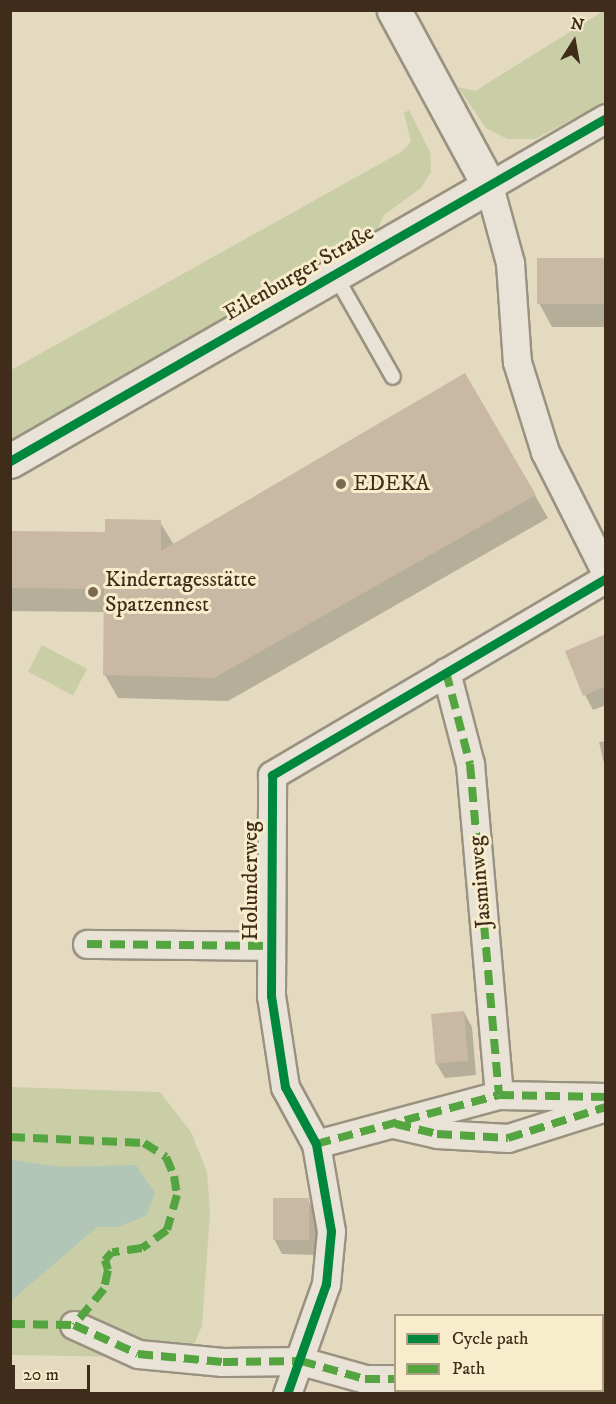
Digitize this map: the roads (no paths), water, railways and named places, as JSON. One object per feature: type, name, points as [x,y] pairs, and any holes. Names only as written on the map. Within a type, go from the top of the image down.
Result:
[{"type":"street","points":[[394,10],[489,186],[510,263],[517,362],[545,452],[606,573]]},
{"type":"street","name":"Eilenburger Straße","points":[[10,461],[606,118]]},
{"type":"street","name":"Holunderweg","points":[[287,1394],[326,1284],[331,1231],[316,1144],[285,1087],[271,996],[272,775],[606,578]]},
{"type":"street","name":"Jasminweg","points":[[446,672],[470,764],[499,1095]]},
{"type":"street","points":[[87,945],[270,945]]},
{"type":"street","points":[[316,1144],[499,1095],[606,1096]]},
{"type":"street","points":[[393,1124],[437,1134],[508,1138],[606,1107]]},
{"type":"street","points":[[74,1325],[138,1354],[223,1362],[300,1361],[365,1379],[394,1379]]},
{"type":"lane","points":[[335,275],[393,377]]},
{"type":"place","name":"EDEKA","points":[[341,484]]},
{"type":"place","name":"Kindertagesstätte Spatzennest","points":[[93,592]]}]
